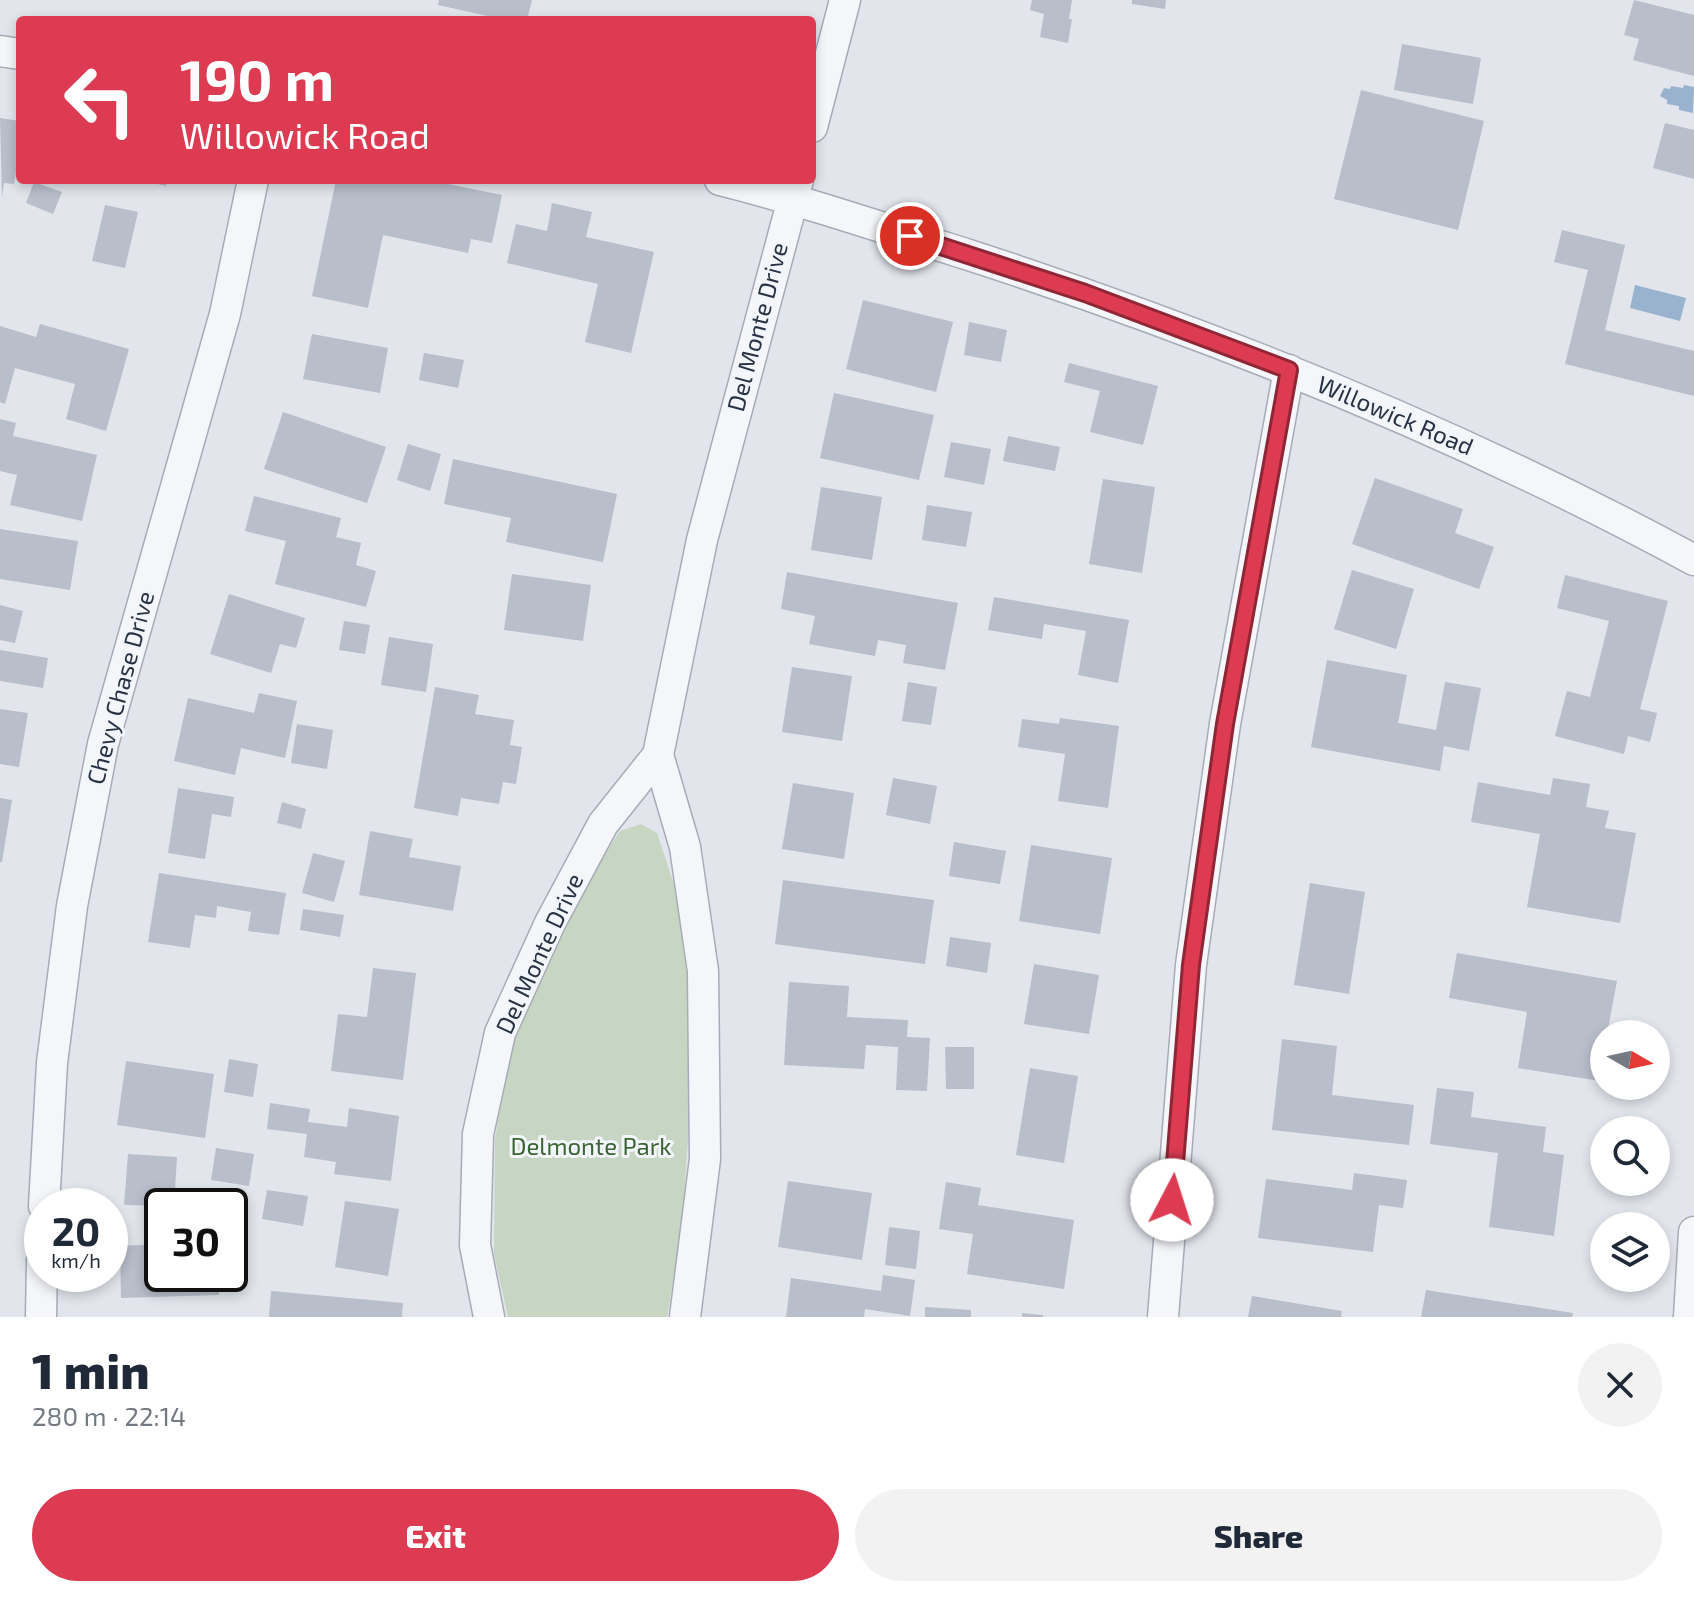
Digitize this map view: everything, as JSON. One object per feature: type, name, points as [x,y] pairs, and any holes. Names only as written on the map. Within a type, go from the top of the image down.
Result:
[{"type":"street","points":[[816,112],[845,0]]},
{"type":"street","name":"Chevy Chase Drive","points":[[45,1188],[56,1031],[72,906],[103,744],[225,314],[252,184]]},
{"type":"street","name":"Willowick Road","points":[[753,184],[795,189],[1289,370],[1470,448],[1694,560]]},
{"type":"street","name":"Del Monte Drive","points":[[489,1317],[475,1245],[478,1134],[500,1033],[550,923],[603,824],[658,755],[702,540],[795,189]]},
{"type":"street","points":[[1163,1317],[1191,965],[1225,724],[1289,370]]},
{"type":"street","name":"Del Monte Drive","points":[[658,755],[685,847],[703,971],[705,1159],[685,1317]]},
{"type":"street","points":[[1689,1317],[1694,1232]]},
{"type":"street","points":[[41,1292],[41,1317]]},
{"type":"green space","name":"Delmonte Park","points":[[641,824],[657,833],[681,906],[690,1006],[689,1124],[682,1229],[667,1317],[508,1317],[494,1254],[495,1139],[511,1042],[547,958],[593,871],[620,831]]},
{"type":"water","points":[[1684,85],[1694,87],[1693,113],[1667,104],[1667,100],[1660,96],[1664,88],[1683,88]]},
{"type":"water","points":[[1635,285],[1686,298],[1680,321],[1630,308]]},
{"type":"building","points":[[439,0],[532,0],[528,16],[488,16],[438,5]]},
{"type":"building","points":[[1032,0],[1072,0],[1068,43],[1040,37],[1044,14],[1030,10]]},
{"type":"building","points":[[1132,0],[1166,0],[1165,9],[1132,4]]},
{"type":"building","points":[[1634,0],[1694,15],[1694,76],[1633,60],[1639,39],[1624,35]]},
{"type":"building","points":[[1402,44],[1481,58],[1473,104],[1394,90]]},
{"type":"building","points":[[1361,90],[1484,121],[1458,230],[1334,199]]},
{"type":"building","points":[[0,118],[16,120],[14,184],[4,183],[2,198]]},
{"type":"building","points":[[1665,123],[1694,130],[1694,179],[1653,168]]},
{"type":"building","points":[[33,184],[62,192],[53,214],[26,203]]},
{"type":"building","points":[[335,184],[448,184],[502,195],[492,243],[471,239],[468,253],[383,235],[368,308],[312,296]]},
{"type":"building","points":[[552,203],[592,212],[586,237],[654,252],[631,353],[585,342],[598,284],[507,263],[516,224],[547,231]]},
{"type":"building","points":[[105,205],[138,212],[125,268],[92,261]]},
{"type":"building","points":[[1562,230],[1625,245],[1605,330],[1694,351],[1694,396],[1565,364],[1588,270],[1554,262]]},
{"type":"building","points":[[863,300],[953,322],[936,392],[846,369]]},
{"type":"building","points":[[969,322],[1007,330],[1001,362],[964,355]]},
{"type":"building","points":[[40,324],[129,349],[106,431],[66,419],[75,384],[15,368],[5,404],[0,402],[0,326],[36,337]]},
{"type":"building","points":[[312,334],[388,348],[380,393],[303,379]]},
{"type":"building","points":[[424,353],[464,360],[458,388],[419,380]]},
{"type":"building","points":[[1069,363],[1158,386],[1143,445],[1090,432],[1100,391],[1064,382]]},
{"type":"building","points":[[834,393],[934,415],[919,480],[820,458]]},
{"type":"building","points":[[283,412],[386,447],[367,503],[264,469]]},
{"type":"building","points":[[0,419],[16,423],[13,436],[97,455],[82,521],[10,505],[17,475],[0,471]]},
{"type":"building","points":[[1008,436],[1060,447],[1055,471],[1003,461]]},
{"type":"building","points":[[951,442],[991,449],[984,485],[944,477]]},
{"type":"building","points":[[408,444],[441,454],[430,491],[397,480]]},
{"type":"building","points":[[453,459],[617,494],[603,562],[506,542],[511,518],[444,504]]},
{"type":"building","points":[[1375,478],[1463,509],[1455,533],[1494,547],[1479,589],[1352,544]]},
{"type":"building","points":[[1103,479],[1155,487],[1142,573],[1089,564]]},
{"type":"building","points":[[821,487],[882,497],[872,560],[811,550]]},
{"type":"building","points":[[254,496],[341,518],[336,537],[361,543],[356,565],[376,571],[366,607],[275,584],[286,541],[245,531]]},
{"type":"building","points":[[927,505],[972,512],[966,547],[922,540]]},
{"type":"building","points":[[0,529],[78,541],[70,590],[0,579]]},
{"type":"building","points":[[1352,570],[1414,589],[1396,649],[1334,629]]},
{"type":"building","points":[[787,572],[958,603],[945,670],[903,663],[906,645],[878,640],[875,656],[809,644],[815,616],[781,609]]},
{"type":"building","points":[[512,574],[591,585],[583,641],[504,630]]},
{"type":"building","points":[[1565,575],[1668,601],[1640,709],[1657,713],[1650,742],[1628,736],[1624,754],[1555,736],[1567,691],[1590,697],[1609,621],[1557,608]]},
{"type":"building","points":[[229,594],[305,618],[296,648],[280,644],[271,673],[210,654]]},
{"type":"building","points":[[994,597],[1129,620],[1118,683],[1078,675],[1086,631],[1044,624],[1042,639],[988,630]]},
{"type":"building","points":[[0,605],[23,611],[15,643],[0,640]]},
{"type":"building","points":[[344,621],[370,625],[365,654],[339,650]]},
{"type":"building","points":[[389,637],[433,644],[426,692],[381,685]]},
{"type":"building","points":[[0,650],[48,658],[43,688],[0,681]]},
{"type":"building","points":[[1327,660],[1407,675],[1398,723],[1436,730],[1445,682],[1481,688],[1469,751],[1444,746],[1440,771],[1311,747]]},
{"type":"building","points":[[792,667],[852,676],[842,741],[782,732]]},
{"type":"building","points":[[908,682],[937,687],[931,725],[902,721]]},
{"type":"building","points":[[435,687],[479,695],[475,714],[514,720],[510,745],[522,747],[516,784],[503,782],[499,804],[461,798],[458,816],[414,808]]},
{"type":"building","points":[[259,693],[297,701],[285,758],[241,748],[235,775],[174,761],[188,698],[254,713]]},
{"type":"building","points":[[0,709],[28,713],[19,767],[0,764]]},
{"type":"building","points":[[1060,718],[1119,726],[1108,808],[1058,801],[1065,754],[1018,747],[1022,719],[1059,724]]},
{"type":"building","points":[[297,724],[333,730],[327,769],[291,763]]},
{"type":"building","points":[[893,778],[937,786],[930,824],[886,815]]},
{"type":"building","points":[[1553,778],[1590,784],[1586,807],[1609,811],[1605,828],[1636,833],[1620,923],[1527,907],[1540,834],[1471,822],[1478,782],[1550,795]]},
{"type":"building","points":[[793,783],[854,793],[844,859],[782,849]]},
{"type":"building","points":[[178,788],[234,797],[231,817],[212,814],[205,859],[168,853]]},
{"type":"building","points":[[0,798],[12,800],[2,862],[0,862]]},
{"type":"building","points":[[282,802],[306,809],[301,829],[277,823]]},
{"type":"building","points":[[370,831],[413,839],[409,857],[461,866],[453,911],[359,895]]},
{"type":"building","points":[[954,842],[1006,851],[1000,884],[949,876]]},
{"type":"building","points":[[1031,845],[1112,858],[1100,934],[1019,921]]},
{"type":"building","points":[[313,853],[345,861],[334,902],[302,893]]},
{"type":"building","points":[[159,873],[286,893],[279,935],[248,931],[251,912],[217,906],[216,918],[195,915],[190,948],[148,942]]},
{"type":"building","points":[[783,880],[934,900],[925,964],[775,944]]},
{"type":"building","points":[[1310,883],[1365,892],[1349,994],[1294,985]]},
{"type":"building","points":[[303,909],[344,915],[340,937],[300,930]]},
{"type":"building","points":[[950,937],[991,943],[987,973],[946,966]]},
{"type":"building","points":[[1457,953],[1617,981],[1610,1020],[1590,1020],[1590,1079],[1518,1068],[1527,1012],[1449,998]]},
{"type":"building","points":[[1034,964],[1099,975],[1089,1034],[1024,1024]]},
{"type":"building","points":[[373,968],[416,973],[403,1080],[331,1071],[338,1014],[367,1017]]},
{"type":"building","points":[[789,982],[849,986],[847,1017],[908,1020],[907,1037],[930,1038],[927,1091],[896,1090],[898,1047],[866,1045],[864,1069],[784,1065]]},
{"type":"building","points":[[1282,1039],[1337,1046],[1332,1095],[1414,1105],[1409,1145],[1272,1130]]},
{"type":"building","points":[[945,1047],[974,1047],[974,1089],[946,1089]]},
{"type":"building","points":[[229,1059],[258,1064],[253,1097],[224,1092]]},
{"type":"building","points":[[126,1061],[214,1074],[205,1138],[117,1125]]},
{"type":"building","points":[[1030,1068],[1078,1076],[1064,1163],[1016,1155]]},
{"type":"building","points":[[1437,1088],[1474,1092],[1471,1117],[1546,1127],[1543,1152],[1564,1155],[1554,1236],[1489,1227],[1498,1153],[1430,1144]]},
{"type":"building","points":[[270,1103],[310,1109],[308,1122],[347,1127],[349,1108],[399,1116],[391,1181],[334,1174],[336,1162],[304,1157],[307,1134],[267,1129]]},
{"type":"building","points":[[216,1148],[254,1154],[249,1186],[211,1180]]},
{"type":"building","points":[[128,1154],[177,1157],[175,1188],[144,1188],[144,1205],[128,1205],[128,1188],[125,1188]]},
{"type":"building","points":[[1354,1173],[1407,1180],[1403,1208],[1379,1205],[1373,1252],[1258,1238],[1266,1179],[1352,1190]]},
{"type":"building","points":[[788,1181],[872,1193],[862,1260],[778,1247]]},
{"type":"building","points":[[946,1182],[981,1188],[978,1205],[1074,1220],[1064,1289],[967,1274],[973,1234],[939,1229]]},
{"type":"building","points":[[267,1190],[308,1196],[303,1226],[262,1219]]},
{"type":"building","points":[[345,1201],[399,1209],[388,1276],[335,1267]]},
{"type":"building","points":[[889,1227],[920,1231],[916,1269],[885,1265]]},
{"type":"building","points":[[144,1245],[144,1292],[219,1292],[219,1295],[121,1298],[121,1292],[128,1292],[128,1246]]},
{"type":"building","points":[[883,1275],[915,1280],[910,1316],[865,1309],[864,1317],[786,1317],[791,1278],[881,1291]]},
{"type":"building","points":[[1426,1290],[1573,1313],[1572,1317],[1421,1317]]},
{"type":"building","points":[[271,1291],[403,1303],[402,1317],[269,1317]]},
{"type":"building","points":[[1252,1296],[1342,1311],[1341,1317],[1248,1317]]},
{"type":"building","points":[[925,1307],[971,1310],[971,1317],[925,1317]]},
{"type":"building","points":[[1022,1313],[1043,1315],[1043,1317],[1022,1317]]},
{"type":"route","points":[[910,236],[1085,293],[1289,370],[1225,724],[1191,965],[1172,1200]]}]
